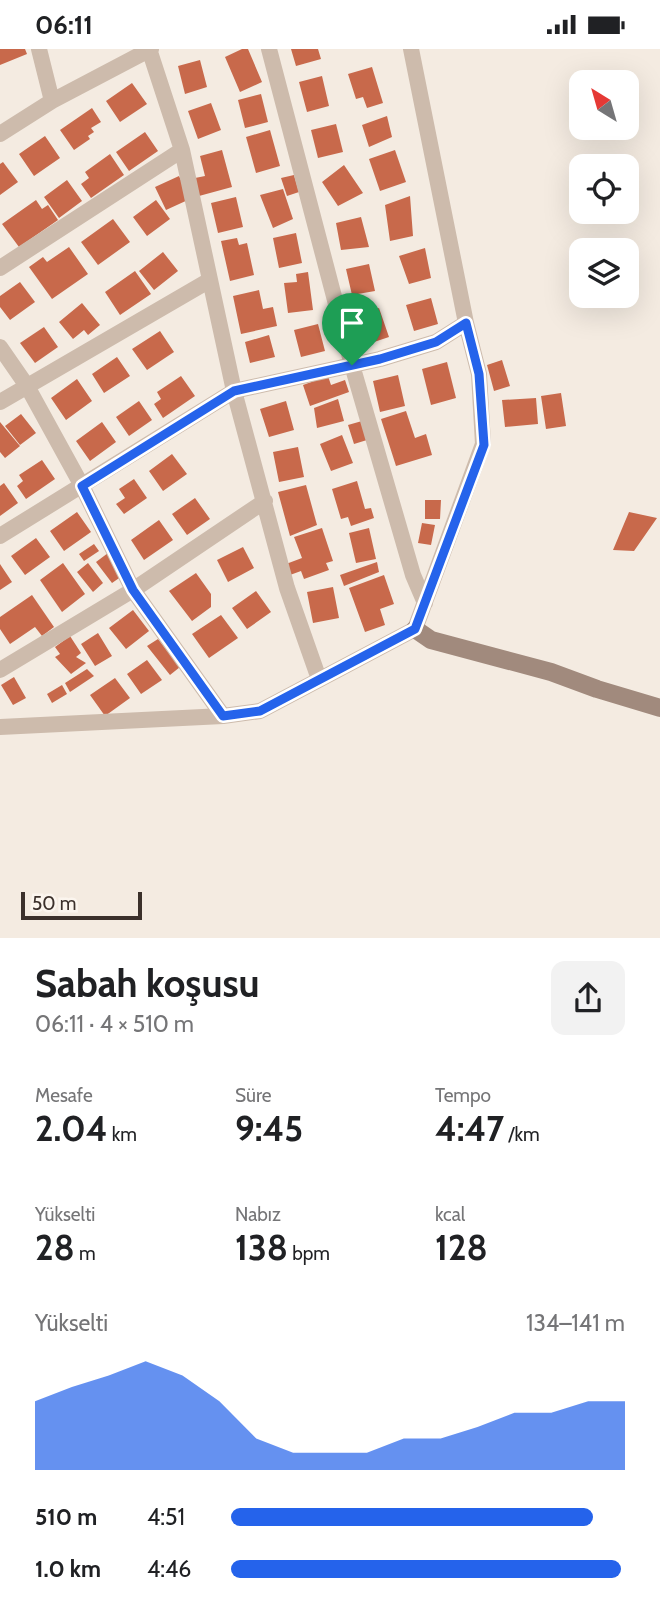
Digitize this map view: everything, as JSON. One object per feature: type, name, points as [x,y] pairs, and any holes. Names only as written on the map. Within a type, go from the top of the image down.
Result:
[{"type":"street","points":[[39,49],[52,101]]},
{"type":"street","points":[[0,134],[52,101],[150,49],[181,150],[234,391],[287,588],[319,679]]},
{"type":"street","points":[[269,49],[352,365],[413,575],[425,603]]},
{"type":"street","points":[[0,727],[223,716],[260,711],[415,629],[484,445],[479,374],[466,323],[411,49]]},
{"type":"street","points":[[0,268],[181,150]]},
{"type":"street","points":[[0,402],[210,279]]},
{"type":"street","points":[[0,536],[234,391],[380,359],[436,342],[466,323]]},
{"type":"street","points":[[0,347],[27,386],[82,486],[133,590],[223,716]]},
{"type":"street","points":[[0,670],[133,590],[265,501]]},
{"type":"street","points":[[415,629],[431,640],[551,672],[660,708]]},
{"type":"building","points":[[0,49],[25,49],[27,54],[0,65]]},
{"type":"building","points":[[248,49],[262,82],[240,92],[225,57]]},
{"type":"building","points":[[291,49],[318,49],[321,59],[296,66]]},
{"type":"building","points":[[200,60],[207,87],[185,94],[178,66]]},
{"type":"building","points":[[372,67],[383,103],[367,108],[363,97],[356,99],[348,74]]},
{"type":"building","points":[[322,76],[329,106],[307,112],[299,82]]},
{"type":"building","points":[[132,83],[147,104],[120,122],[106,101]]},
{"type":"building","points":[[261,94],[268,122],[245,128],[238,100]]},
{"type":"building","points":[[211,103],[221,130],[198,139],[188,111]]},
{"type":"building","points":[[92,108],[101,122],[91,128],[94,132],[88,136],[90,139],[74,150],[60,130]]},
{"type":"building","points":[[387,116],[392,137],[369,147],[362,125]]},
{"type":"building","points":[[336,124],[343,152],[318,158],[311,130]]},
{"type":"building","points":[[270,130],[280,166],[256,173],[246,137]]},
{"type":"building","points":[[145,132],[158,151],[129,171],[116,152]]},
{"type":"building","points":[[45,136],[60,158],[34,176],[19,154]]},
{"type":"building","points":[[222,150],[232,187],[199,196],[195,178],[205,176],[200,156]]},
{"type":"building","points":[[395,150],[406,182],[380,191],[369,159]]},
{"type":"building","points":[[110,154],[124,175],[91,198],[81,184],[89,178],[85,172]]},
{"type":"building","points":[[3,162],[18,182],[0,195],[0,164]]},
{"type":"building","points":[[344,165],[363,193],[338,206],[322,182]]},
{"type":"building","points":[[294,175],[299,192],[287,196],[281,178]]},
{"type":"building","points":[[179,176],[190,199],[166,210],[155,187]]},
{"type":"building","points":[[67,180],[82,201],[59,218],[44,197]]},
{"type":"building","points":[[283,189],[293,219],[273,228],[260,195]]},
{"type":"building","points":[[410,196],[413,236],[390,241],[385,205]]},
{"type":"building","points":[[236,197],[243,227],[218,233],[211,203]]},
{"type":"building","points":[[36,200],[42,209],[48,205],[58,220],[19,247],[2,224]]},
{"type":"building","points":[[156,200],[170,219],[147,236],[133,217]]},
{"type":"building","points":[[361,217],[369,247],[341,250],[336,223]]},
{"type":"building","points":[[113,219],[130,242],[98,265],[81,242]]},
{"type":"building","points":[[296,233],[302,263],[279,268],[273,238]]},
{"type":"building","points":[[237,238],[239,245],[247,243],[254,275],[230,281],[221,241]]},
{"type":"building","points":[[69,247],[88,274],[52,299],[29,267],[43,257],[47,262]]},
{"type":"building","points":[[425,248],[431,278],[409,284],[399,256]]},
{"type":"building","points":[[163,252],[178,271],[154,290],[139,271]]},
{"type":"building","points":[[369,264],[375,291],[352,295],[346,269]]},
{"type":"building","points":[[135,271],[151,294],[120,315],[105,292]]},
{"type":"building","points":[[308,272],[313,310],[288,313],[284,283],[297,282],[296,274]]},
{"type":"building","points":[[20,282],[35,302],[10,320],[0,307],[0,296]]},
{"type":"building","points":[[259,290],[263,309],[273,307],[277,326],[241,334],[233,296]]},
{"type":"building","points":[[431,298],[438,324],[414,331],[406,305]]},
{"type":"building","points":[[82,303],[100,325],[88,335],[84,330],[73,339],[59,322]]},
{"type":"building","points":[[379,308],[389,337],[365,345],[356,315]]},
{"type":"building","points":[[318,324],[325,351],[301,357],[294,330]]},
{"type":"building","points":[[44,327],[58,347],[35,363],[20,343]]},
{"type":"building","points":[[160,331],[174,352],[147,370],[132,349]]},
{"type":"building","points":[[269,335],[275,357],[250,363],[245,342]]},
{"type":"building","points":[[117,357],[130,376],[104,393],[92,374]]},
{"type":"building","points":[[502,360],[510,386],[494,391],[487,365]]},
{"type":"building","points":[[447,362],[456,398],[431,405],[422,369]]},
{"type":"building","points":[[398,375],[405,406],[380,412],[373,381]]},
{"type":"building","points":[[181,376],[195,396],[163,418],[154,404],[161,399],[157,392]]},
{"type":"building","points":[[328,376],[331,385],[345,380],[349,392],[310,406],[303,385]]},
{"type":"building","points":[[77,379],[92,401],[66,420],[51,398]]},
{"type":"building","points":[[561,393],[566,426],[546,429],[541,396]]},
{"type":"building","points":[[536,398],[538,424],[505,427],[502,400]]},
{"type":"building","points":[[338,399],[344,421],[317,428],[314,408]]},
{"type":"building","points":[[139,401],[152,420],[129,436],[116,417]]},
{"type":"building","points":[[286,401],[294,430],[269,437],[260,409]]},
{"type":"building","points":[[406,411],[415,438],[426,434],[432,455],[396,466],[381,419]]},
{"type":"building","points":[[21,414],[36,433],[20,445],[5,426]]},
{"type":"building","points":[[362,421],[367,440],[354,444],[348,425]]},
{"type":"building","points":[[0,422],[20,446],[5,458],[0,452]]},
{"type":"building","points":[[102,422],[116,442],[90,461],[76,441]]},
{"type":"building","points":[[342,435],[353,463],[331,471],[320,444]]},
{"type":"building","points":[[298,447],[304,477],[279,482],[273,452]]},
{"type":"building","points":[[172,454],[187,474],[163,491],[149,471]]},
{"type":"building","points":[[42,460],[55,479],[26,499],[17,486],[23,481],[19,475]]},
{"type":"building","points":[[134,479],[147,498],[124,514],[116,504],[125,498],[119,489]]},
{"type":"building","points":[[357,481],[365,509],[371,508],[374,518],[351,526],[348,517],[341,519],[332,489]]},
{"type":"building","points":[[4,483],[18,503],[0,516],[0,486]]},
{"type":"building","points":[[306,485],[317,525],[290,536],[278,492]]},
{"type":"building","points":[[195,498],[210,519],[187,535],[172,514]]},
{"type":"building","points":[[425,500],[441,500],[440,519],[425,519]]},
{"type":"building","points":[[77,512],[91,532],[64,551],[50,531]]},
{"type":"building","points":[[629,512],[657,518],[634,551],[613,550]]},
{"type":"building","points":[[159,520],[173,540],[144,560],[131,540]]},
{"type":"building","points":[[422,523],[435,525],[431,545],[418,543]]},
{"type":"building","points":[[322,528],[333,561],[326,563],[329,570],[304,579],[301,571],[290,575],[286,564],[302,558],[294,537]]},
{"type":"building","points":[[369,528],[376,559],[356,563],[349,533]]},
{"type":"building","points":[[36,538],[50,557],[25,575],[11,556]]},
{"type":"building","points":[[94,544],[99,551],[84,561],[79,554]]},
{"type":"building","points":[[243,547],[254,568],[228,582],[217,560]]},
{"type":"building","points":[[112,550],[125,574],[112,583],[96,562]]},
{"type":"building","points":[[377,562],[379,572],[344,586],[340,575]]},
{"type":"building","points":[[63,563],[85,594],[62,612],[40,580]]},
{"type":"building","points":[[88,563],[103,583],[93,592],[77,572]]},
{"type":"building","points":[[0,564],[12,582],[0,590]]},
{"type":"building","points":[[196,573],[211,594],[211,607],[192,621],[169,591]]},
{"type":"building","points":[[384,575],[394,604],[380,609],[385,625],[365,632],[349,588]]},
{"type":"building","points":[[333,587],[339,618],[313,623],[307,592]]},
{"type":"building","points":[[256,591],[271,612],[247,629],[232,608]]},
{"type":"building","points":[[32,595],[54,627],[42,636],[35,627],[10,644],[0,629],[0,617]]},
{"type":"building","points":[[133,610],[149,631],[126,649],[109,628]]},
{"type":"building","points":[[221,615],[238,638],[209,658],[192,634]]},
{"type":"building","points":[[98,633],[112,656],[95,666],[81,644]]},
{"type":"building","points":[[70,636],[81,653],[76,657],[86,663],[71,674],[55,657],[60,654],[55,647]]},
{"type":"building","points":[[158,639],[180,667],[170,675],[147,646]]},
{"type":"building","points":[[147,660],[162,680],[141,694],[127,674]]},
{"type":"building","points":[[87,669],[94,676],[70,692],[65,683]]},
{"type":"building","points":[[14,677],[26,698],[13,705],[1,685]]},
{"type":"building","points":[[115,678],[130,698],[105,716],[90,695]]},
{"type":"building","points":[[62,685],[67,694],[52,703],[47,694]]},
{"type":"route","points":[[466,323],[479,374],[484,445],[415,629],[260,711],[223,716],[133,590],[82,486],[234,391],[352,365],[436,342],[466,323]]}]
